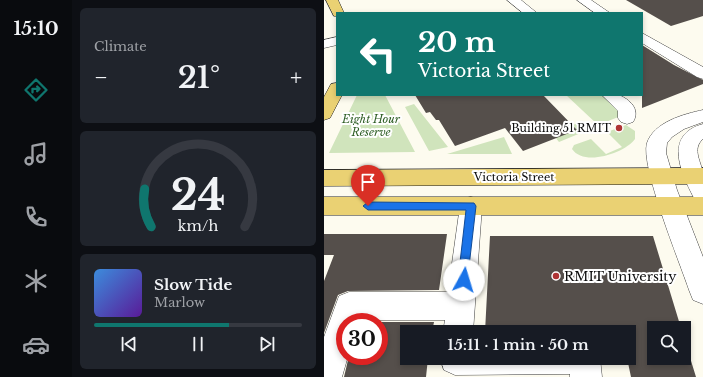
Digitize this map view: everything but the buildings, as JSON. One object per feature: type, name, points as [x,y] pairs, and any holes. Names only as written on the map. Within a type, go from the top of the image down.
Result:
[{"type":"main road","points":[[332,0],[338,12]]},
{"type":"main road","points":[[324,114],[336,90]]},
{"type":"main road","name":"Victoria Street","points":[[324,178],[661,176],[700,182]]},
{"type":"main road","points":[[324,206],[703,206]]},
{"type":"street","points":[[514,0],[529,12]]},
{"type":"street","points":[[583,0],[602,12]]},
{"type":"street","points":[[643,37],[703,74]]},
{"type":"street","points":[[324,44],[336,41]]},
{"type":"street","points":[[611,96],[627,109],[627,118]]},
{"type":"street","points":[[703,116],[669,130],[656,143],[656,159],[661,176],[703,290]]},
{"type":"street","points":[[700,182],[686,154],[687,148],[694,136],[703,130]]},
{"type":"street","points":[[459,325],[471,206]]},
{"type":"street","points":[[326,377],[349,306],[400,325]]},
{"type":"street","points":[[585,365],[586,377]]},
{"type":"green space","name":"Eight Hour Reserve","points":[[357,96],[386,96],[415,152],[329,153]]},
{"type":"green space","points":[[567,96],[604,96],[626,114],[598,125]]},
{"type":"green space","points":[[414,104],[448,147],[429,151],[405,107]]},
{"type":"green space","points":[[580,122],[588,130],[559,142],[555,137],[576,129],[573,125]]},
{"type":"green space","points":[[626,125],[635,131],[635,139],[623,149],[614,153],[604,156],[586,157],[578,154],[572,149],[574,145],[591,139],[606,154],[622,147],[607,132]]},
{"type":"green space","points":[[504,137],[512,154],[447,154]]},
{"type":"place","name":"Building 51 RMIT","points":[[619,128]]},
{"type":"place","name":"RMIT University","points":[[556,276]]},
{"type":"route","points":[[368,206],[471,206],[464,280]]}]
